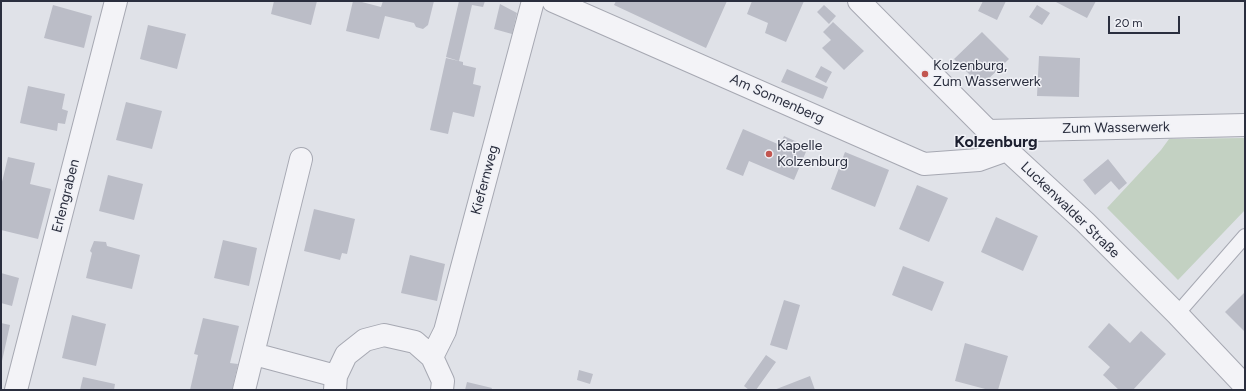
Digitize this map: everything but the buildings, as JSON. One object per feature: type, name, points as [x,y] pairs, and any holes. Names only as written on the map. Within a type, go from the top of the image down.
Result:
[{"type":"street","name":"Erlengraben","points":[[16,390],[116,1]]},
{"type":"street","name":"Kiefernweg","points":[[432,357],[445,331],[533,1]]},
{"type":"street","name":"Am Sonnenberg","points":[[553,1],[924,164],[979,160],[1007,150]]},
{"type":"street","name":"Luckenwalder Straße","points":[[859,1],[1007,150],[1078,215],[1177,314],[1245,386]]},
{"type":"street","name":"Zum Wasserwerk","points":[[987,130],[1245,125]]},
{"type":"street","points":[[244,390],[302,160]]},
{"type":"street","points":[[254,354],[336,383],[346,355],[365,340],[384,335],[415,342],[432,357],[443,381],[442,390]]},
{"type":"lane","points":[[1177,314],[1245,236]]},
{"type":"green space","points":[[1245,138],[1245,210],[1178,280],[1107,208],[1161,150],[1169,139]]},
{"type":"place","name":"Kolzenburg, Zum Wasserwerk","points":[[925,74]]},
{"type":"place","name":"Kapelle Kolzenburg","points":[[769,154]]},
{"type":"district","name":"Kolzenburg","points":[[996,142]]}]
